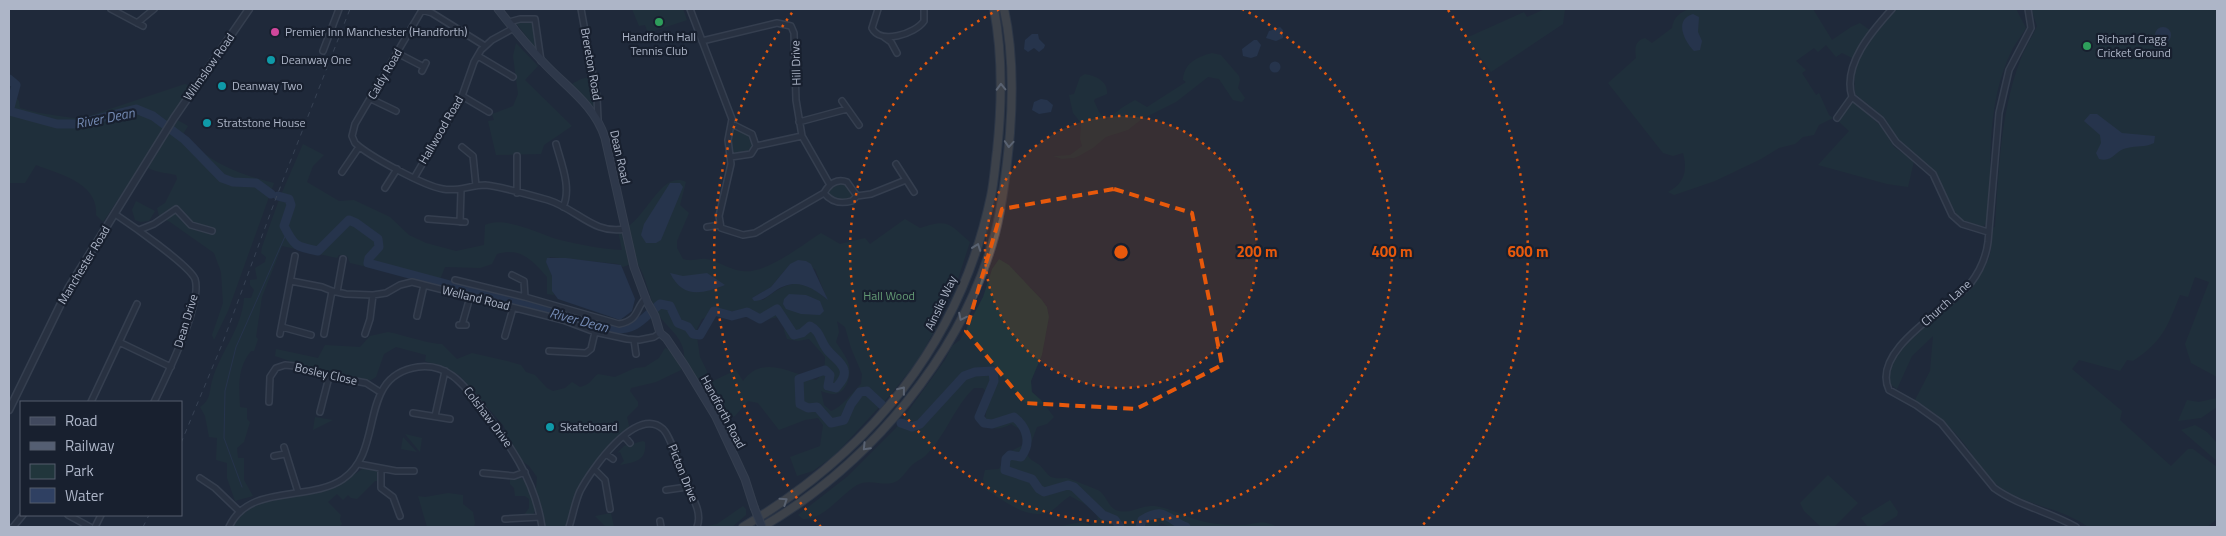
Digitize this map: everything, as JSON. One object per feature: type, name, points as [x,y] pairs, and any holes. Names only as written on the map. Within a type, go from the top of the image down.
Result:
[{"type":"highway","name":"Ainslie Way","points":[[743,527],[803,489],[854,446],[904,389],[944,326],[974,255],[992,195],[1002,92],[994,9]]},
{"type":"highway","name":"Ainslie Way","points":[[762,527],[795,507],[826,484],[871,442],[922,381],[955,332],[970,300],[994,235],[1008,161],[1012,92],[1004,9]]},
{"type":"main road","name":"Dean Road","points":[[498,9],[542,60],[589,107],[598,119],[605,138],[634,267],[654,314]]},
{"type":"main road","name":"Handforth Road","points":[[654,314],[660,333],[666,338],[686,366],[716,417],[745,479],[762,527]]},
{"type":"street","points":[[111,9],[143,26]]},
{"type":"street","points":[[137,23],[154,9]]},
{"type":"street","name":"Wilmslow Road","points":[[169,126],[249,9]]},
{"type":"street","points":[[323,51],[339,9]]},
{"type":"street","name":"Brereton Road","points":[[581,9],[597,97],[598,119]]},
{"type":"street","points":[[690,9],[732,124],[728,140],[731,158],[720,210],[720,225],[725,231],[748,235],[824,193],[830,185],[838,180],[844,180],[852,186],[857,196]]},
{"type":"street","points":[[878,9],[872,28],[876,34],[891,42],[897,53]]},
{"type":"street","points":[[884,37],[911,31],[919,26],[926,17],[924,9]]},
{"type":"street","points":[[1837,118],[1852,97],[1851,68],[1855,57],[1892,9]]},
{"type":"street","name":"Church Lane","points":[[2028,9],[2030,28],[2009,70],[1999,113],[1986,252],[1980,268],[1970,285],[1925,320],[1898,351],[1886,371],[1887,386],[1889,390],[1916,405],[1941,423],[1994,488],[2004,495],[2076,527]]},
{"type":"street","name":"Caldy Road","points":[[359,147],[353,140],[352,132],[422,10],[432,13],[485,46]]},
{"type":"street","points":[[511,25],[520,18],[535,19],[542,60]]},
{"type":"street","name":"Hill Drive","points":[[702,41],[777,23],[790,26],[794,33],[795,41],[796,100],[802,136],[830,185]]},
{"type":"street","name":"Hallwood Road","points":[[511,25],[485,46],[478,56],[462,96],[414,178],[443,189],[461,190],[487,185],[548,200],[604,230],[625,230]]},
{"type":"street","points":[[397,53],[424,67]]},
{"type":"street","points":[[478,56],[513,77]]},
{"type":"street","points":[[462,96],[489,112]]},
{"type":"street","points":[[1852,97],[1881,120],[1896,142],[1933,174],[1952,215],[1962,224],[1988,232]]},
{"type":"street","points":[[370,99],[396,111]]},
{"type":"street","points":[[842,101],[859,125]]},
{"type":"street","points":[[799,122],[847,108]]},
{"type":"street","points":[[732,124],[752,134],[756,146]]},
{"type":"street","name":"Manchester Road","points":[[9,410],[69,287],[169,126]]},
{"type":"street","points":[[731,158],[751,154],[756,146],[802,136]]},
{"type":"street","points":[[556,144],[567,188],[563,207]]},
{"type":"street","points":[[342,172],[359,147],[414,178]]},
{"type":"street","points":[[462,147],[473,156],[476,186]]},
{"type":"street","points":[[517,193],[518,156]]},
{"type":"street","points":[[896,164],[914,192]]},
{"type":"street","points":[[385,188],[397,169]]},
{"type":"street","points":[[824,193],[831,200],[840,203],[852,201],[857,196],[871,194],[906,180]]},
{"type":"street","points":[[428,219],[462,222],[461,190]]},
{"type":"street","points":[[139,230],[154,224],[176,209],[191,225],[212,231]]},
{"type":"street","name":"Dean Drive","points":[[115,214],[139,230],[187,269],[195,280],[196,290],[186,327],[171,367],[154,401]]},
{"type":"street","points":[[708,227],[720,225]]},
{"type":"street","points":[[280,334],[286,296],[296,256]]},
{"type":"street","points":[[323,334],[343,259]]},
{"type":"street","points":[[511,276],[524,281],[525,297]]},
{"type":"street","points":[[455,280],[525,297],[619,324],[629,321],[636,315],[647,300]]},
{"type":"street","name":"Welland Road","points":[[291,282],[322,286],[334,292],[373,295],[386,293],[406,283],[563,320],[595,332],[634,340],[650,338],[660,333]]},
{"type":"street","points":[[418,316],[424,286]]},
{"type":"street","points":[[365,334],[372,310],[373,295]]},
{"type":"street","points":[[462,325],[470,297]]},
{"type":"street","points":[[91,401],[137,304]]},
{"type":"street","points":[[505,336],[513,308]]},
{"type":"street","points":[[282,327],[311,335]]},
{"type":"street","points":[[550,351],[586,353],[591,349],[595,332]]},
{"type":"street","points":[[634,340],[636,354]]},
{"type":"street","points":[[120,342],[171,367]]},
{"type":"street","name":"Bosley Close","points":[[269,402],[269,380],[273,371],[278,367],[295,366],[330,377],[366,383],[380,392]]},
{"type":"street","name":"Colshaw Drive","points":[[229,527],[240,512],[260,500],[338,482],[351,473],[359,464],[368,443],[374,407],[380,392],[392,378],[407,370],[428,367],[445,372],[462,383],[514,452],[537,500],[542,527]]},
{"type":"street","points":[[435,416],[445,372]]},
{"type":"street","points":[[320,412],[330,377]]},
{"type":"street","points":[[413,413],[450,419]]},
{"type":"street","name":"Picton Drive","points":[[569,527],[578,496],[594,469],[624,436],[642,424],[652,423],[662,428],[669,438],[687,487],[698,510],[699,518],[696,527]]},
{"type":"street","points":[[624,436],[630,442]]},
{"type":"street","points":[[284,447],[298,492]]},
{"type":"street","points":[[274,456],[286,454]]},
{"type":"street","points":[[606,454],[613,459]]},
{"type":"street","points":[[359,464],[381,469],[414,471]]},
{"type":"street","points":[[381,469],[381,488],[393,497],[394,508],[400,516]]},
{"type":"street","points":[[594,469],[605,480],[610,509]]},
{"type":"street","points":[[483,473],[508,477],[525,472]]},
{"type":"street","points":[[200,478],[215,488],[240,512]]},
{"type":"street","points":[[666,490],[687,487]]},
{"type":"street","points":[[13,527],[22,516]]},
{"type":"street","points":[[70,516],[90,527]]},
{"type":"street","points":[[505,519],[540,517]]},
{"type":"highlighted area","points":[[1114,189],[1192,213],[1222,365],[1136,409],[1025,403],[966,331],[1002,209]]},
{"type":"green space","name":"Handforth Hall Tennis Club","points":[[632,9],[683,9],[687,20],[648,33],[645,25],[639,26]]},
{"type":"green space","points":[[1545,9],[1565,9],[1563,24],[1491,72],[1466,38],[1524,12],[1527,17]]},
{"type":"green space","points":[[1690,9],[1813,9],[1832,40],[1860,23],[1871,31],[1852,58],[1842,53],[1836,57],[1826,45],[1818,52],[1814,48],[1796,61],[1806,70],[1802,73],[1816,95],[1819,93],[1829,115],[1833,118],[1819,125],[1814,135],[1803,137],[1795,144],[1779,148],[1761,159],[1715,181],[1674,195],[1668,192],[1678,185],[1685,171],[1683,153],[1673,156],[1663,153],[1608,83],[1636,58],[1637,43],[1641,39],[1645,38],[1652,43],[1672,28],[1678,16]]},
{"type":"green space","points":[[1896,9],[2016,9],[2026,28],[2013,48],[1998,91],[1991,136],[1990,166],[1992,171],[1987,222],[1983,227],[1959,219],[1934,172],[1898,140],[1885,118],[1855,94],[1854,69],[1860,53]]},
{"type":"green space","points":[[2031,9],[2217,9],[2217,377],[2191,363],[2185,344],[2209,282],[2195,277],[2188,297],[2180,295],[2163,333],[2143,354],[2133,361],[2127,360],[2120,371],[2079,360],[2072,369],[2122,411],[2120,420],[2171,466],[2188,449],[2193,449],[2217,467],[2217,519],[2207,527],[2088,527],[2079,521],[2025,500],[1998,486],[1949,427],[1915,400],[1930,371],[1933,336],[1912,356],[1897,389],[1890,384],[1891,370],[1896,356],[1905,344],[1916,332],[1969,289],[1979,277],[1989,258],[1991,228],[1995,227],[1999,164],[2008,101],[2022,57],[2037,26]]},
{"type":"green space","points":[[518,21],[534,21],[538,51],[516,23]]},
{"type":"green space","points":[[516,43],[538,66],[525,80],[572,126],[544,145],[541,154],[496,155],[488,121],[494,120],[492,114],[513,106],[518,94],[513,56]]},
{"type":"green space","points":[[1212,53],[1221,55],[1239,76],[1238,88],[1245,98],[1242,102],[1233,100],[1219,79],[1208,77],[1176,102],[1142,119],[1128,130],[1106,137],[1093,148],[1079,156],[1062,159],[1053,156],[1070,155],[1082,146],[1080,139],[1081,123],[1073,113],[1069,95],[1074,94],[1080,77],[1085,74],[1093,76],[1106,86],[1107,94],[1094,101],[1099,112],[1106,120],[1135,100],[1147,107],[1186,82],[1183,80],[1184,74],[1192,62]]},
{"type":"green space","points":[[593,76],[598,119],[568,86],[581,79]]},
{"type":"green space","points":[[185,84],[194,88],[174,118],[188,126],[183,134],[203,153],[225,166],[248,176],[274,183],[228,311],[214,340],[212,335],[223,303],[221,272],[214,253],[159,216],[157,208],[165,203],[177,179],[176,175],[146,167],[150,152],[103,222],[96,215],[95,204],[91,195],[84,187],[66,176],[36,165],[25,183],[9,183],[9,88],[19,101],[20,108],[80,119]]},
{"type":"green space","points":[[1850,102],[1854,102],[1881,126],[1894,147],[1914,161],[1908,187],[1887,184],[1818,165],[1849,131],[1838,121]]},
{"type":"green space","points":[[732,124],[752,134],[754,150],[731,157],[729,146]]},
{"type":"green space","name":"Hall Wood","points":[[303,144],[324,155],[313,166],[307,182],[339,201],[354,200],[390,217],[409,235],[426,243],[456,251],[484,245],[485,225],[502,222],[568,242],[622,250],[618,231],[628,227],[660,190],[668,183],[676,180],[686,182],[680,205],[689,213],[677,241],[677,248],[683,259],[687,260],[706,259],[737,270],[751,271],[772,264],[821,233],[840,244],[865,238],[870,244],[905,219],[920,228],[937,223],[948,224],[970,242],[955,288],[944,301],[939,322],[919,359],[892,393],[835,455],[813,471],[797,476],[790,457],[820,446],[823,425],[818,418],[805,420],[779,430],[758,403],[748,401],[735,416],[718,421],[684,363],[683,347],[680,340],[657,312],[643,273],[636,262],[623,267],[618,264],[550,257],[546,262],[552,276],[554,295],[547,294],[547,277],[536,265],[525,256],[513,252],[497,254],[492,264],[480,268],[445,267],[439,282],[432,282],[350,263],[347,256],[339,255],[337,258],[282,246],[262,297],[256,337],[258,339],[254,351],[251,351],[246,357],[241,371],[239,385],[240,407],[247,408],[247,419],[250,422],[244,442],[237,448],[238,458],[244,458],[244,480],[253,496],[235,501],[227,478],[227,463],[216,460],[217,438],[209,437],[205,416],[200,407],[208,399],[216,370],[239,320],[244,298],[251,298],[254,290],[250,285],[250,280],[257,279],[255,268],[265,262],[266,257],[261,253],[262,247],[280,197]],"holes":[[[790,264],[815,269],[827,299],[811,287],[798,283],[786,286],[763,300],[752,298],[771,287]],[[733,311],[757,320],[777,317],[789,319],[784,330],[787,339],[798,341],[809,339],[825,357],[824,367],[819,378],[816,380],[787,370],[768,367],[759,368],[743,381],[736,370],[711,382],[707,379],[707,371],[700,357],[696,331],[702,319],[719,313]],[[837,321],[845,327],[851,348],[862,374],[861,384],[843,403],[831,411],[824,405],[821,391],[833,394],[838,393],[847,384],[849,375],[847,360],[836,342],[839,332]]]},
{"type":"green space","points":[[844,180],[857,196],[848,202],[827,197],[826,189]]},
{"type":"green space","points":[[136,201],[155,211],[149,221],[141,222],[135,220],[132,210]]},
{"type":"green space","points":[[999,259],[1009,265],[1042,300],[1047,307],[1049,317],[1042,355],[1031,381],[1032,392],[1054,417],[1047,424],[1037,427],[1027,454],[1030,459],[1040,465],[1051,477],[1068,478],[1098,490],[1115,510],[1124,512],[1155,506],[1210,523],[1246,525],[1262,522],[1277,527],[1171,527],[1161,523],[1157,527],[1057,527],[1081,522],[1091,525],[1098,519],[1094,511],[1070,496],[1051,511],[1042,514],[1025,512],[1016,508],[985,489],[983,479],[985,470],[999,469],[1005,454],[1023,445],[1021,430],[1011,424],[998,428],[984,426],[989,395],[983,388],[974,388],[961,404],[934,446],[897,481],[886,484],[862,483],[851,489],[818,516],[803,519],[798,515],[848,476],[896,428],[945,360],[952,346],[960,340],[983,297],[992,269]]},
{"type":"green space","points":[[388,332],[442,344],[457,359],[472,353],[521,365],[526,372],[535,375],[547,388],[553,391],[565,388],[572,382],[580,387],[584,386],[598,374],[615,377],[635,368],[645,367],[659,358],[665,348],[676,357],[680,363],[681,370],[656,382],[631,388],[630,391],[638,402],[638,406],[627,417],[630,430],[617,442],[585,482],[569,527],[542,527],[533,491],[536,488],[537,477],[529,466],[517,457],[501,434],[506,431],[503,425],[459,375],[425,361],[426,355],[396,347],[384,354],[376,377],[366,383],[289,365],[290,361],[275,356],[276,349],[318,358],[325,345],[360,347],[370,336]]},
{"type":"green space","points":[[2217,398],[2217,407],[2201,418],[2178,421],[2187,400],[2199,402]]},
{"type":"green space","points":[[315,417],[333,420],[313,430]]},
{"type":"green space","points":[[2195,425],[2207,432],[2217,443],[2217,461],[2181,430]]},
{"type":"green space","points":[[405,434],[422,438],[420,452]]},
{"type":"green space","points":[[403,437],[417,452],[401,449]]},
{"type":"green space","points":[[645,442],[645,448],[642,457],[639,460],[620,465],[624,461],[620,452],[617,453],[624,446]]},
{"type":"green space","points":[[364,468],[381,471],[380,481],[375,481],[357,499],[351,498],[348,495],[343,500],[337,494],[328,502],[341,515],[342,524],[339,527],[233,527],[241,515],[261,503],[335,487]]},
{"type":"green space","points":[[1828,475],[1858,503],[1834,527],[1821,527],[1804,511],[1800,503]]},
{"type":"green space","points":[[520,477],[527,483],[536,509],[533,515],[524,515],[529,508],[529,499],[525,496],[515,496],[514,488],[510,484],[510,479]]},
{"type":"green space","points":[[448,493],[463,495],[463,504],[473,512],[474,527],[427,527],[418,496],[425,497]]},
{"type":"green space","points":[[1890,500],[1898,512],[1897,516],[1879,527],[1868,527],[1861,518]]},
{"type":"green space","points":[[743,506],[746,509],[746,515],[732,527],[703,527],[717,524]]},
{"type":"green space","points":[[611,513],[614,527],[606,527],[595,516]]},
{"type":"water","points":[[1693,14],[1699,17],[1698,32],[1702,41],[1700,50],[1694,51],[1684,37],[1682,26],[1683,21]]},
{"type":"water","points":[[1280,27],[1283,30],[1283,38],[1276,41],[1266,38],[1269,31]]},
{"type":"water","points":[[2160,27],[2166,27],[2171,32],[2169,41],[2160,43],[2155,38],[2155,32]]},
{"type":"water","points":[[1032,34],[1038,34],[1039,39],[1045,45],[1039,52],[1034,48],[1028,52],[1024,49],[1025,40]]},
{"type":"water","points":[[1254,40],[1257,40],[1261,45],[1257,56],[1251,58],[1243,56],[1242,49]]},
{"type":"water","points":[[1275,61],[1281,67],[1275,73],[1269,67]]},
{"type":"water","points":[[1041,99],[1047,100],[1053,105],[1051,112],[1039,114],[1032,110],[1034,102]]},
{"type":"water","points":[[2090,114],[2097,114],[2122,133],[2155,136],[2154,143],[2123,149],[2111,158],[2099,159],[2096,153],[2101,143],[2100,135],[2084,121]]},
{"type":"water","points":[[670,183],[680,183],[683,187],[661,240],[656,243],[646,243],[641,235],[644,224]]},
{"type":"water","points":[[547,258],[566,258],[621,265],[635,299],[632,311],[620,320],[558,299],[552,291],[552,276],[546,262]]},
{"type":"water","points":[[798,260],[811,264],[828,300],[809,287],[796,284],[782,287],[763,299],[754,301],[752,298],[771,287],[790,264]]},
{"type":"water","points":[[670,273],[683,276],[707,273],[725,285],[709,291],[687,291],[675,281]]},
{"type":"water","points":[[789,294],[806,295],[820,301],[824,311],[820,315],[801,314],[786,309],[783,304],[784,299]]},
{"type":"waterway","name":"River Dean","points":[[9,79],[16,85],[9,111],[57,124],[77,124],[136,109],[153,116],[185,140],[222,178],[233,182],[256,183],[271,194]]},
{"type":"waterway","name":"River Dean","points":[[278,196],[289,199],[291,205],[284,226],[293,242],[300,247],[318,251],[349,220],[378,239],[379,247],[369,258],[368,263],[614,329],[622,329],[634,325],[660,304],[670,306],[678,323],[688,327],[693,334],[700,335],[714,311],[732,316],[747,312],[760,319],[777,309],[794,335],[802,333],[810,326],[813,328],[844,370],[841,382],[836,388],[828,386],[830,375],[825,370],[799,379],[800,404],[808,408],[817,407],[831,423],[844,420],[851,404],[860,392],[867,391],[882,405]]},
{"type":"waterway","points":[[242,487],[224,438],[225,391],[236,347],[287,232]]},
{"type":"waterway","name":"River Dean","points":[[901,423],[912,427],[920,424],[964,376],[975,372],[993,371],[994,381],[979,417],[984,423],[992,424],[1014,417],[1025,430],[1027,441],[1021,457],[1010,455],[1006,459],[1005,470],[1032,479],[1039,489],[1044,492],[1068,485],[1074,487],[1103,515],[1115,520],[1120,527]]},
{"type":"waterway","name":"River Dean","points":[[1140,527],[1142,520],[1156,514],[1166,515],[1186,527]]},
{"type":"railway","points":[[182,441],[223,342],[276,198],[350,9]]},
{"type":"railway","points":[[143,527],[148,516]]},
{"type":"place","name":"Handforth Hall Tennis Club","points":[[659,22]]},
{"type":"place","name":"Premier Inn Manchester (Handforth)","points":[[275,32]]},
{"type":"place","name":"Richard Cragg Cricket Ground","points":[[2087,46]]},
{"type":"place","name":"Deanway One","points":[[271,60]]},
{"type":"place","name":"Deanway Two","points":[[222,86]]},
{"type":"place","name":"Stratstone House","points":[[207,123]]},
{"type":"place","name":"Skateboard","points":[[550,427]]}]
